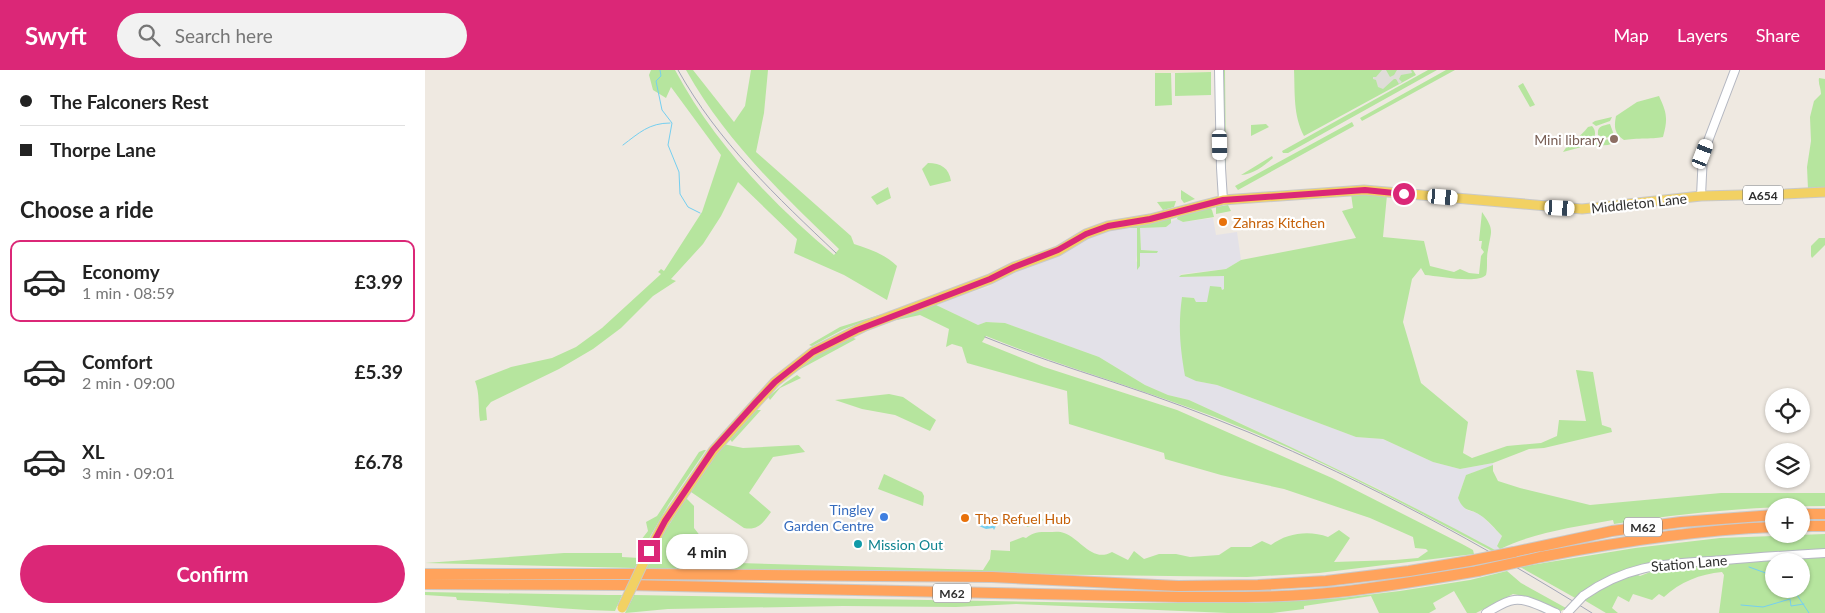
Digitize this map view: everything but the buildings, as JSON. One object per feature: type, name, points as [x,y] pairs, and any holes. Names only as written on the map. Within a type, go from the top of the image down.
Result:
[{"type":"highway","points":[[1810,514],[1825,514]]},
{"type":"highway","name":"M62","points":[[425,574],[642,574],[992,578],[1178,586],[1232,586],[1326,581],[1409,571],[1469,561],[1613,531],[1690,521],[1765,516]]},
{"type":"highway","points":[[1810,526],[1825,526]]},
{"type":"highway","name":"M62","points":[[425,584],[626,585],[1219,597],[1337,592],[1420,582],[1619,543],[1681,534],[1765,528]]},
{"type":"main road","name":"Middleton Lane","points":[[1223,200],[1365,190],[1582,209],[1701,196],[1825,192]]},
{"type":"main road","name":"A654","points":[[621,611],[665,521],[713,450],[775,382],[813,352],[865,326],[990,279],[1014,267],[1058,250],[1093,231],[1108,226],[1150,219],[1223,200]]},
{"type":"street","points":[[1219,70],[1223,200]]},
{"type":"street","points":[[1701,196],[1703,154],[1735,70]]},
{"type":"street","name":"Station Lane","points":[[1566,613],[1583,596],[1597,586],[1618,575],[1642,568],[1683,563],[1825,553]]},
{"type":"street","points":[[1486,613],[1515,599],[1524,600],[1556,613]]},
{"type":"shaded area","points":[[1155,70],[1211,70],[1211,72],[1155,73]]},
{"type":"shaded area","points":[[1382,70],[1386,70],[1390,77],[1397,70],[1411,70],[1412,73],[1401,75],[1399,79],[1402,82],[1399,84],[1394,79],[1383,89],[1378,87],[1376,80],[1373,79]]},
{"type":"shaded area","points":[[1213,218],[1216,235],[1237,232],[1241,260],[1226,269],[1181,274],[1180,277],[1224,276],[1224,289],[1207,302],[1196,302],[1194,298],[1182,297],[1196,381],[1217,385],[1356,437],[1383,439],[1433,462],[1460,469],[1493,463],[1493,465],[1466,475],[1458,498],[1467,510],[1480,514],[1502,536],[1497,545],[1500,549],[1495,550],[1381,490],[1255,430],[1189,400],[1168,395],[1145,385],[1099,357],[1005,323],[986,322],[978,325],[934,304],[988,287],[1019,269],[1064,251],[1099,232],[1120,228],[1137,227],[1138,249],[1136,261],[1140,266],[1140,253],[1157,253],[1157,251],[1141,250],[1140,227],[1166,227],[1177,219],[1183,222]]},
{"type":"green space","points":[[651,70],[675,70],[707,122],[745,170],[788,215],[834,255],[839,249],[796,207],[737,143],[702,96],[686,70],[693,70],[734,122],[745,106],[751,70],[768,70],[764,113],[756,152],[851,236],[854,244],[882,255],[897,266],[887,300],[844,275],[794,253],[797,239],[738,182],[721,216],[703,244],[671,279],[676,281],[653,296],[621,328],[593,349],[559,369],[491,402],[486,408],[487,420],[480,421],[475,381],[511,367],[552,358],[576,347],[602,328],[661,274],[658,272],[661,269],[664,271],[702,212],[721,155],[671,87],[666,98],[653,90],[649,75]]},
{"type":"green space","points":[[1221,70],[1225,70],[1226,167],[1225,166]]},
{"type":"green space","points":[[1294,70],[1413,70],[1416,75],[1304,136],[1296,112]]},
{"type":"green space","points":[[1428,70],[1437,70],[1288,153],[1283,153],[1282,151]]},
{"type":"green space","points":[[1446,70],[1455,70],[1362,121],[1360,118]]},
{"type":"green space","points":[[1211,72],[1211,95],[1175,96],[1175,73]]},
{"type":"green space","points":[[1155,73],[1171,73],[1172,105],[1155,106]]},
{"type":"green space","points":[[1819,78],[1825,79],[1825,188],[1808,189],[1807,167],[1811,141],[1810,117],[1814,101],[1821,94]]},
{"type":"green space","points":[[1523,83],[1535,105],[1530,107],[1518,86]]},
{"type":"green space","points":[[1659,96],[1666,116],[1663,137],[1624,140],[1618,135],[1615,130],[1616,116],[1637,102]]},
{"type":"green space","points":[[1612,117],[1610,121],[1596,126],[1592,123],[1595,121]]},
{"type":"green space","points":[[1352,122],[1354,126],[1238,190],[1235,186]]},
{"type":"green space","points":[[1266,124],[1269,127],[1251,136],[1251,125]]},
{"type":"green space","points":[[1610,124],[1613,136],[1605,138],[1598,135],[1599,128]]},
{"type":"green space","points":[[1592,126],[1595,136],[1589,145],[1563,152],[1588,127]]},
{"type":"green space","points":[[1617,139],[1620,141],[1608,145],[1592,146],[1598,140]]},
{"type":"green space","points":[[1272,156],[1273,158],[1259,169],[1241,175]]},
{"type":"green space","points":[[928,163],[944,167],[951,181],[930,186],[922,169]]},
{"type":"green space","points":[[888,187],[891,198],[877,205],[871,197]]},
{"type":"green space","points":[[1181,190],[1195,199],[1184,203],[1181,199]]},
{"type":"green space","points":[[1351,194],[1387,195],[1383,237],[1424,241],[1430,266],[1454,272],[1460,269],[1469,273],[1479,274],[1481,256],[1484,252],[1481,248],[1482,241],[1479,241],[1482,212],[1489,223],[1491,234],[1487,253],[1486,275],[1475,279],[1448,278],[1425,275],[1421,268],[1412,279],[1403,322],[1421,383],[1468,422],[1463,453],[1472,458],[1507,446],[1541,443],[1557,436],[1559,420],[1586,421],[1576,370],[1593,372],[1602,425],[1611,428],[1612,432],[1544,448],[1529,449],[1493,463],[1460,469],[1433,462],[1383,439],[1356,437],[1217,385],[1196,381],[1185,376],[1180,336],[1182,297],[1194,298],[1196,302],[1207,302],[1210,286],[1224,289],[1224,276],[1179,277],[1181,275],[1226,269],[1241,260],[1356,238],[1342,211],[1353,208]]},
{"type":"green space","points":[[1176,201],[1174,207],[1163,210],[1157,202]]},
{"type":"green space","points":[[1228,205],[1231,211],[1216,214],[1216,207]]},
{"type":"green space","points":[[1210,208],[1214,217],[1183,222],[1177,219],[1178,216]]},
{"type":"green space","points":[[1171,217],[1171,223],[1166,227],[1140,228],[1141,250],[1158,251],[1157,253],[1140,253],[1140,266],[1137,270],[1137,228],[1120,228]]},
{"type":"green space","points":[[1819,238],[1825,238],[1825,245],[1812,258],[1811,246]]},
{"type":"green space","points":[[934,304],[978,325],[986,322],[1005,323],[1099,357],[1145,385],[1168,395],[1189,400],[1267,436],[1382,491],[1495,550],[1492,551],[1337,471],[1242,428],[986,336],[982,342],[1044,367],[1177,410],[1332,478],[1462,544],[1473,550],[1474,554],[1319,573],[1247,577],[646,569],[660,539],[686,498],[694,506],[694,528],[705,542],[703,562],[983,570],[990,559],[991,550],[1010,551],[1010,542],[1041,532],[1062,532],[1098,555],[1112,552],[1128,560],[1134,551],[1144,559],[1159,554],[1176,554],[1190,557],[1219,555],[1231,547],[1251,547],[1262,541],[1271,545],[1291,535],[1306,533],[1328,537],[1339,530],[1350,538],[1334,562],[1418,558],[1428,551],[1415,548],[1413,537],[1370,518],[1284,489],[1221,475],[1165,459],[1164,453],[1069,424],[1067,391],[967,363],[962,347],[952,344],[946,347],[949,329],[920,315],[897,320],[897,318]]},
{"type":"green space","points":[[882,314],[842,330],[812,346],[809,345],[840,327]]},
{"type":"green space","points":[[851,337],[856,339],[793,373],[818,353]]},
{"type":"green space","points":[[797,375],[801,378],[780,388],[770,400],[768,397]]},
{"type":"green space","points":[[889,394],[903,397],[936,420],[930,431],[895,415],[862,409],[835,400]]},
{"type":"green space","points":[[755,410],[761,410],[732,442],[729,438]]},
{"type":"green space","points":[[723,444],[743,448],[799,445],[805,452],[773,457],[749,493],[771,512],[757,527],[744,528],[690,490]]},
{"type":"green space","points":[[706,450],[669,504],[649,539],[641,540],[648,531],[646,522],[657,516],[699,452]]},
{"type":"green space","points":[[1493,465],[1493,471],[1498,481],[1590,505],[1721,493],[1825,493],[1825,506],[1810,506],[1810,498],[1765,498],[1765,508],[1614,524],[1613,520],[1541,534],[1500,549],[1497,546],[1502,536],[1483,517],[1465,508],[1460,503],[1458,498],[1466,475]]},
{"type":"green space","points":[[884,474],[922,492],[924,496],[923,506],[878,489]]},
{"type":"green space","points":[[1018,515],[1044,520],[1028,527],[1019,522]]},
{"type":"green space","points":[[1825,534],[1825,549],[1646,564],[1632,567],[1606,578],[1577,599],[1520,567],[1635,548],[1720,538],[1765,536],[1765,543],[1810,543],[1810,535]]},
{"type":"green space","points":[[564,553],[622,553],[622,557],[640,558],[635,568],[425,563]]},
{"type":"green space","points":[[1825,556],[1825,613],[1719,613],[1724,575],[1722,572],[1691,580],[1677,587],[1664,597],[1659,594],[1652,600],[1633,594],[1629,602],[1618,596],[1612,608],[1618,613],[1606,613],[1584,600],[1624,577],[1636,574],[1640,576],[1653,571],[1681,569],[1681,567],[1765,561],[1765,598],[1810,598],[1810,557]]},
{"type":"green space","points":[[1507,571],[1521,583],[1566,608],[1561,611],[1529,597],[1513,594],[1476,613],[1467,613],[1454,591],[1433,603],[1436,609],[1429,613],[1379,613],[1371,596],[1272,613],[1228,613],[1016,604],[956,607],[843,606],[668,609],[625,613],[634,595],[1108,603],[1256,603],[1341,598],[1400,591],[1470,580]]},
{"type":"green space","points":[[425,592],[622,595],[615,611],[457,600],[456,597],[425,595]]},
{"type":"water","points":[[980,519],[998,522],[994,530],[993,528],[986,529],[979,526]]},
{"type":"waterway","points":[[660,70],[661,76],[656,81],[662,110],[672,123],[668,145],[679,172],[680,194],[688,207],[700,213]]},
{"type":"waterway","points":[[623,145],[650,127],[670,123]]},
{"type":"waterway","points":[[1749,567],[1765,573]]},
{"type":"waterway","points":[[1799,598],[1809,613]]},
{"type":"waterway","points":[[1741,605],[1763,607],[1790,599],[1791,606],[1804,604]]},
{"type":"railway","points":[[678,70],[711,121],[730,145],[792,211],[836,253]]},
{"type":"railway","points":[[985,337],[1181,406],[1292,451],[1380,493],[1467,539],[1592,613]]},
{"type":"place","name":"Mini library","points":[[1614,139]]},
{"type":"place","name":"Zahras Kitchen","points":[[1223,222]]},
{"type":"place","name":"Tingley Garden Centre","points":[[884,517]]},
{"type":"place","name":"The Refuel Hub","points":[[965,518]]},
{"type":"place","name":"Mission Out","points":[[858,544]]},
{"type":"route","points":[[649,551],[665,521],[713,450],[756,402],[775,382],[813,352],[857,330],[990,279],[1014,267],[1058,250],[1086,234],[1108,226],[1150,219],[1223,200],[1365,190],[1404,194]]}]
